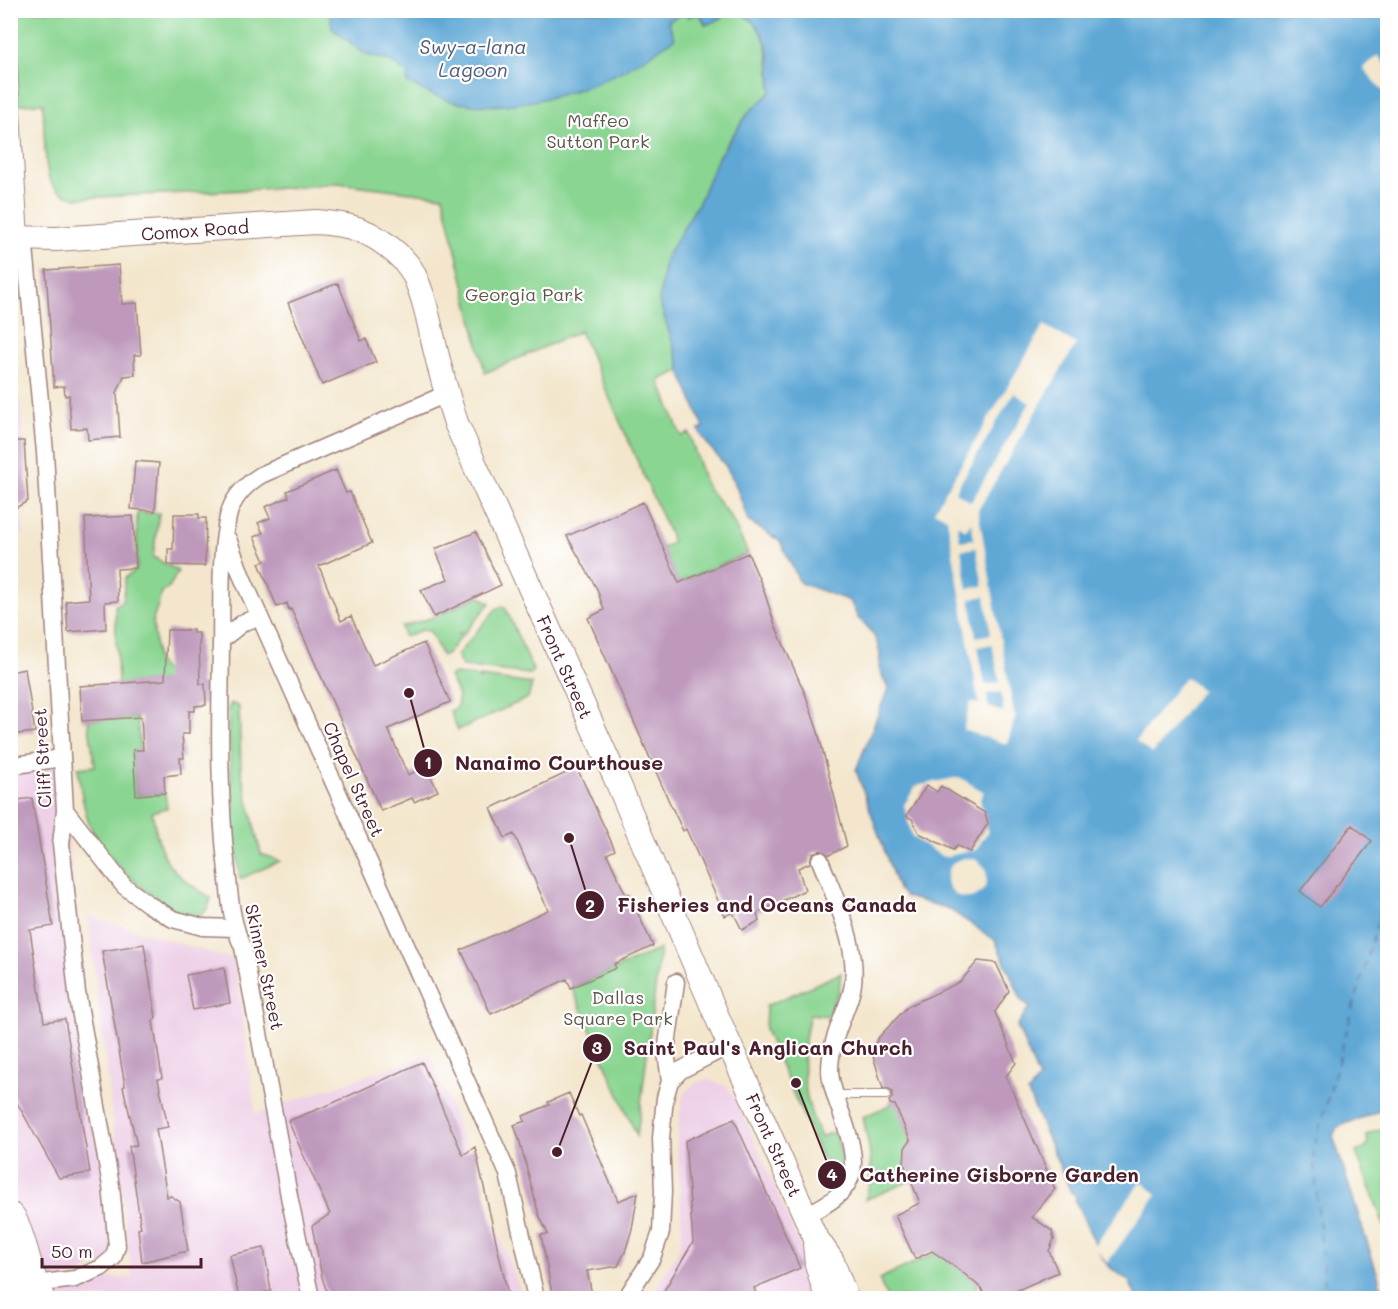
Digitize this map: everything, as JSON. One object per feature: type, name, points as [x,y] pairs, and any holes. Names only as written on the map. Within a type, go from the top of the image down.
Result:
[{"type":"highway","points":[[10,1219],[15,1229],[22,1284]]},
{"type":"street","name":"Comox Road","points":[[17,238],[56,239],[316,222],[356,227],[377,237]]},
{"type":"street","name":"Front Street","points":[[377,237],[400,256],[412,271],[425,303],[446,394],[456,423],[618,783],[810,1225],[832,1261],[846,1299]]},
{"type":"street","name":"Cliff Street","points":[[17,238],[45,452],[65,810],[61,844],[77,993],[117,1229],[117,1246],[113,1258],[101,1268],[75,1279],[22,1284]]},
{"type":"street","points":[[226,533],[228,516],[234,501],[242,490],[261,475],[446,394]]},
{"type":"street","name":"Chapel Street","points":[[226,533],[238,569],[508,1174],[536,1299]]},
{"type":"street","name":"Skinner Street","points":[[226,533],[222,580],[219,748],[223,832],[234,928],[243,947],[290,1201],[311,1299]]},
{"type":"street","points":[[221,640],[244,622],[260,617]]},
{"type":"street","points":[[10,766],[61,758]]},
{"type":"street","points":[[65,810],[124,886],[148,904],[173,920],[203,927],[234,928]]},
{"type":"street","points":[[810,1225],[851,1180],[854,1161],[851,1140],[830,1074],[832,1047],[851,996],[854,979],[853,962],[847,931],[820,860]]},
{"type":"street","points":[[626,1299],[652,1258],[661,1232],[663,1191],[661,1138],[665,1098],[670,1081],[666,1052],[676,982]]},
{"type":"street","points":[[670,1081],[681,1070],[730,1045]]},
{"type":"street","name":"Front Street","points":[[810,1225],[817,1264],[827,1299]]},
{"type":"lane","points":[[10,20],[17,238]]},
{"type":"lane","points":[[835,1095],[886,1095]]},
{"type":"shaded area","points":[[10,397],[20,397],[28,500],[19,501],[24,534],[11,536]]},
{"type":"shaded area","points":[[61,758],[113,1258],[58,1282],[132,1277],[88,916],[235,960],[255,1114],[430,1054],[523,1298],[55,1298],[11,1219],[11,766]]},
{"type":"shaded area","points":[[709,1080],[726,1086],[737,1101],[821,1298],[650,1298],[678,1251],[682,1236],[677,1138],[682,1100],[686,1091],[693,1085]]},
{"type":"green space","name":"Maffeo Sutton Park","points":[[663,10],[668,20],[681,15],[693,14],[718,16],[741,14],[751,18],[758,26],[766,47],[771,93],[749,112],[718,157],[659,301],[680,371],[659,380],[681,436],[689,433],[706,486],[731,518],[748,553],[678,583],[663,548],[673,542],[580,331],[485,373],[443,196],[338,183],[286,188],[78,198],[57,190],[49,178],[45,152],[43,103],[11,105],[10,11]]},
{"type":"green space","points":[[137,513],[159,513],[153,557],[178,571],[170,586],[162,592],[153,620],[157,662],[173,680],[118,684],[115,606],[123,601],[125,578],[137,569]]},
{"type":"green space","points":[[479,596],[490,603],[462,636],[461,633],[458,634],[460,638],[446,655],[442,656],[430,631],[421,630],[405,637],[401,627],[434,617]]},
{"type":"green space","points":[[505,607],[533,670],[530,674],[462,666],[457,655],[496,609]]},
{"type":"green space","points":[[455,674],[477,677],[479,680],[480,677],[532,684],[528,698],[458,730],[450,711],[455,709],[458,701],[457,692],[449,676]]},
{"type":"green space","points":[[231,703],[239,707],[241,771],[261,854],[280,861],[240,879],[233,827],[228,710]]},
{"type":"green space","points":[[137,718],[140,750],[133,751],[136,795],[165,793],[167,808],[152,812],[159,843],[163,854],[176,872],[211,898],[208,908],[201,915],[178,911],[153,896],[126,874],[95,836],[87,817],[78,768],[95,766],[88,720]]},
{"type":"green space","name":"Dallas Square Park","points":[[660,949],[637,1136],[572,988]]},
{"type":"green space","points":[[841,973],[839,990],[828,1016],[810,1014],[803,1061],[806,1092],[814,1122],[821,1137],[834,1133],[840,1152],[841,1163],[831,1178],[765,1030],[766,1006]]},
{"type":"green space","points":[[899,1101],[922,1176],[865,1200],[871,1169],[863,1117]]},
{"type":"green space","points":[[1387,1127],[1387,1233],[1356,1152],[1365,1148],[1368,1141],[1366,1135]]},
{"type":"green space","points":[[938,1252],[969,1255],[978,1296],[974,1298],[887,1298],[879,1279]]},
{"type":"water","name":"Swy-a-lana Lagoon","points":[[330,11],[1387,11],[1388,1108],[1337,1127],[1333,1136],[1385,1298],[1137,1298],[1129,1281],[1108,1266],[1101,1256],[1075,1200],[1077,1197],[1071,1192],[1028,1093],[1039,1079],[1017,1026],[1030,1006],[1022,1001],[995,940],[947,908],[906,897],[898,889],[856,770],[888,689],[879,668],[880,654],[876,639],[858,618],[850,601],[800,583],[780,541],[748,521],[731,474],[699,430],[704,428],[680,371],[659,301],[665,259],[699,202],[718,157],[749,112],[771,92],[769,55],[762,34],[757,27],[752,21],[739,14],[722,16],[706,25],[699,13],[688,17],[685,13],[668,21],[675,38],[644,59],[612,76],[557,96],[516,104],[477,105],[445,99],[407,83],[408,74],[388,60],[366,55],[332,28]]},
{"type":"pier","points":[[1378,55],[1387,67],[1387,95],[1363,68]]},
{"type":"pier","points":[[1044,325],[1076,344],[978,510],[1016,715],[1007,744],[963,730],[971,702],[979,704],[947,518],[934,511]],"holes":[[[1014,393],[1030,403],[971,502],[955,492]],[[971,522],[974,539],[960,541],[957,525],[966,530]],[[976,548],[983,586],[968,589],[961,550]],[[985,596],[991,634],[976,637],[970,599]],[[992,644],[1000,682],[985,685],[978,647]],[[1001,692],[1004,712],[988,707],[987,694]]]},
{"type":"pier","points":[[1185,677],[1202,690],[1152,754],[1136,741]]},
{"type":"pier","points":[[959,777],[984,792],[980,799],[988,831],[976,850],[943,857],[912,837],[904,805],[916,786]]},
{"type":"pier","points":[[967,858],[981,864],[987,878],[981,892],[967,898],[953,892],[947,878],[953,864]]},
{"type":"pier","points":[[1141,1182],[1157,1194],[1107,1263],[1094,1246]]},
{"type":"building","points":[[119,265],[122,304],[137,303],[141,355],[134,355],[135,375],[124,376],[117,393],[120,437],[88,440],[87,428],[71,429],[69,395],[65,396],[64,386],[54,387],[46,270]]},
{"type":"building","points":[[338,283],[361,341],[366,339],[376,362],[322,385],[288,303]]},
{"type":"building","points":[[10,441],[24,441],[28,501],[10,511]]},
{"type":"building","points":[[135,461],[159,463],[155,511],[131,509]]},
{"type":"building","points":[[336,470],[346,493],[350,492],[372,543],[319,566],[341,621],[351,616],[373,665],[424,643],[450,702],[388,729],[408,775],[426,767],[438,791],[414,802],[412,798],[381,811],[291,609],[289,610],[287,603],[277,607],[259,563],[265,561],[254,537],[263,533],[258,523],[270,518],[265,507],[289,497],[287,491]]},
{"type":"building","points":[[643,502],[679,583],[748,553],[775,625],[806,696],[818,732],[847,846],[829,855],[821,850],[812,853],[810,863],[798,868],[805,890],[757,913],[759,921],[742,930],[733,912],[725,916],[686,829],[683,831],[668,799],[588,618],[604,610],[597,589],[567,536]]},
{"type":"building","points":[[174,514],[199,514],[199,518],[206,518],[205,566],[168,565],[168,549],[173,549]]},
{"type":"building","points":[[133,516],[136,568],[117,569],[118,601],[105,602],[106,629],[68,632],[66,601],[89,599],[85,518]]},
{"type":"building","points":[[476,532],[501,585],[434,617],[421,590],[448,579],[435,549]]},
{"type":"building","points":[[167,630],[193,630],[193,633],[199,633],[200,684],[205,684],[206,705],[195,706],[195,711],[189,711],[189,734],[182,734],[184,758],[180,758],[181,774],[164,776],[165,793],[136,795],[133,750],[143,750],[141,717],[82,721],[80,686],[165,680]]},
{"type":"building","points":[[25,669],[35,732],[10,735],[10,672]]},
{"type":"building","points":[[577,768],[615,850],[607,854],[653,946],[614,964],[616,968],[571,988],[567,979],[491,1014],[461,950],[548,910],[514,834],[505,838],[491,808]]},
{"type":"building","points":[[927,785],[937,792],[941,786],[985,813],[988,823],[970,852],[957,846],[953,850],[919,833],[912,819],[906,816]]},
{"type":"building","points":[[32,798],[53,926],[30,930],[44,1022],[65,1019],[90,1173],[59,1178],[10,1090],[10,801]]},
{"type":"building","points":[[1352,825],[1372,841],[1320,907],[1300,891]]},
{"type":"building","points":[[144,944],[156,1018],[153,1021],[162,1078],[158,1079],[168,1127],[156,1129],[167,1197],[171,1196],[180,1202],[188,1251],[142,1262],[138,1229],[141,1228],[129,1146],[137,1145],[123,1087],[125,1086],[102,951]]},
{"type":"building","points":[[978,961],[996,963],[1009,991],[995,1012],[1016,1063],[1006,1076],[1055,1189],[1032,1217],[1052,1231],[1054,1239],[1049,1251],[1058,1272],[998,1299],[986,1299],[981,1288],[932,1251],[915,1259],[895,1215],[920,1203],[904,1164],[905,1148],[910,1140],[895,1105],[890,1104],[892,1092],[889,1089],[883,1089],[872,1053],[879,1037],[908,1006],[960,982]]},
{"type":"building","points":[[224,968],[230,1003],[193,1010],[186,975]]},
{"type":"building","points":[[422,1062],[463,1155],[475,1147],[509,1299],[329,1299],[322,1277],[312,1226],[330,1214],[288,1121]]},
{"type":"building","points":[[569,1093],[579,1116],[581,1115],[618,1201],[638,1193],[632,1229],[618,1266],[587,1271],[593,1299],[553,1299],[541,1235],[548,1234],[539,1215],[514,1125],[525,1121],[523,1116]]},
{"type":"building","points":[[734,1119],[800,1268],[754,1288],[758,1299],[659,1299],[693,1242],[685,1141]]},
{"type":"building","points":[[264,1248],[271,1291],[239,1298],[230,1255]]},
{"type":"ferry route","points":[[1326,1298],[1313,1151],[1388,884]]},
{"type":"place","name":"Nanaimo Courthouse","points":[[409,693]]},
{"type":"place","name":"Fisheries and Oceans Canada","points":[[569,838]]},
{"type":"place","name":"Catherine Gisborne Garden","points":[[796,1083]]},
{"type":"place","name":"Saint Paul's Anglican Church","points":[[557,1152]]},
{"type":"park label","name":"Georgia Park","points":[[524,294]]}]
